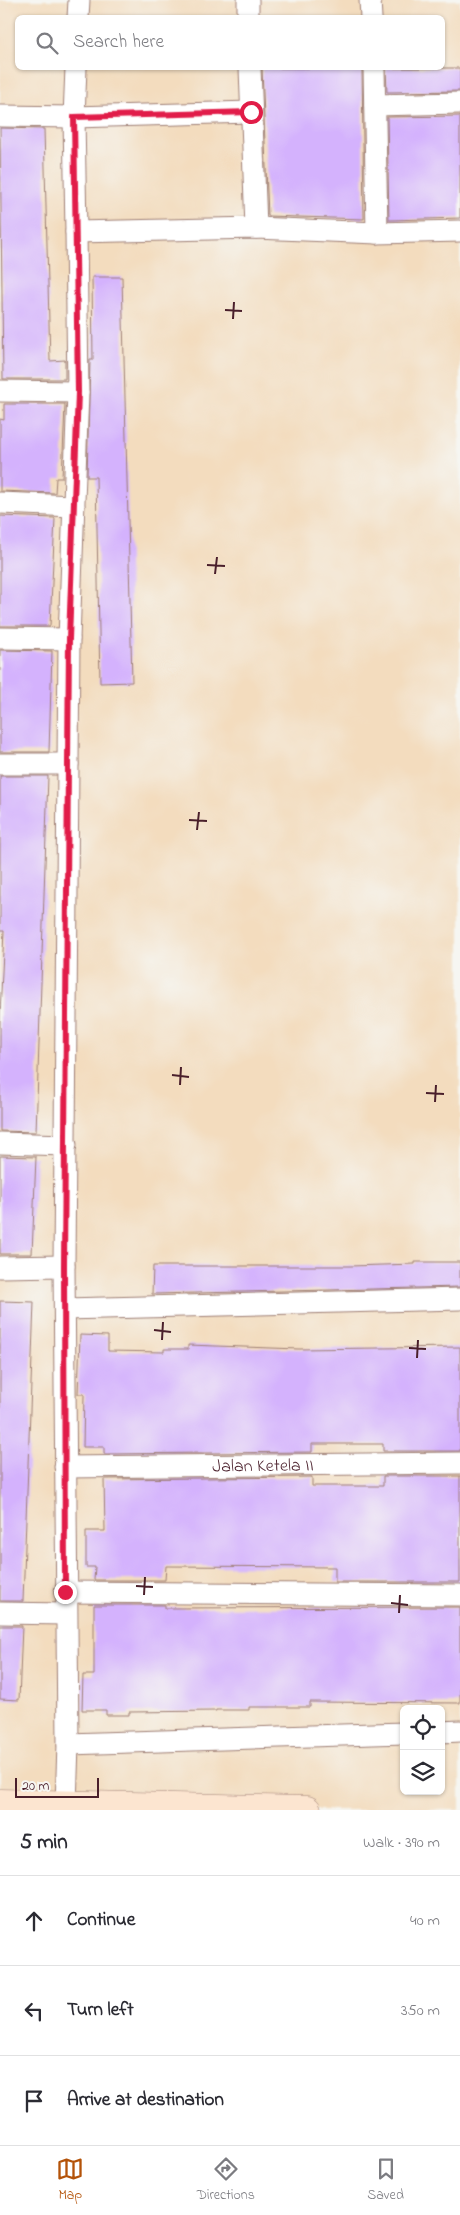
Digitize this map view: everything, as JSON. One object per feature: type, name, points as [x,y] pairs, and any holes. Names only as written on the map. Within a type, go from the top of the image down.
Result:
[{"type":"street","points":[[78,0],[78,15]]},
{"type":"street","points":[[248,0],[248,15]]},
{"type":"street","points":[[370,0],[371,15]]},
{"type":"street","points":[[66,1805],[68,1744],[65,1614],[64,1266],[69,639],[78,392],[74,117],[76,70]]},
{"type":"street","points":[[250,70],[256,228]]},
{"type":"street","points":[[374,70],[376,233]]},
{"type":"street","points":[[375,105],[460,104]]},
{"type":"street","points":[[0,116],[74,117],[251,112]]},
{"type":"street","points":[[76,232],[256,228],[376,233],[460,231]]},
{"type":"street","points":[[0,390],[78,392]]},
{"type":"street","points":[[0,503],[74,506]]},
{"type":"street","points":[[0,638],[69,639]]},
{"type":"street","points":[[0,764],[68,764]]},
{"type":"street","points":[[0,1143],[66,1145]]},
{"type":"street","points":[[0,1267],[64,1266]]},
{"type":"street","points":[[65,1309],[460,1299]]},
{"type":"street","name":"Jalan Ketela II","points":[[65,1467],[460,1463]]},
{"type":"street","points":[[65,1592],[460,1595]]},
{"type":"street","points":[[0,1613],[65,1614]]},
{"type":"street","points":[[445,1732],[460,1732]]},
{"type":"street","points":[[68,1744],[400,1733]]},
{"type":"street","points":[[0,1803],[307,1810]]},
{"type":"building","points":[[445,68],[460,68],[460,91],[387,92],[386,70],[445,70]]},
{"type":"building","points":[[262,70],[362,70],[364,219],[268,216]]},
{"type":"building","points":[[460,116],[460,218],[389,220],[387,117]]},
{"type":"building","points":[[0,128],[44,129],[50,361],[65,360],[65,379],[3,379]]},
{"type":"building","points":[[92,277],[122,277],[132,682],[100,683],[96,477],[87,477],[90,360],[93,360]]},
{"type":"building","points":[[4,404],[65,404],[62,478],[56,478],[55,493],[0,491],[0,419],[4,420]]},
{"type":"building","points":[[0,516],[55,518],[50,626],[0,626]]},
{"type":"building","points":[[0,650],[52,651],[49,752],[0,752]]},
{"type":"building","points":[[0,776],[48,776],[36,1132],[0,1131],[0,1013],[4,931],[0,931]]},
{"type":"building","points":[[0,1156],[36,1157],[32,1254],[0,1254]]},
{"type":"building","points":[[415,1262],[460,1262],[460,1287],[152,1294],[153,1266],[350,1266],[415,1264]]},
{"type":"building","points":[[0,1301],[34,1302],[23,1601],[0,1601]]},
{"type":"building","points":[[80,1335],[108,1336],[108,1351],[164,1352],[164,1349],[188,1349],[188,1345],[299,1349],[460,1347],[460,1451],[383,1451],[383,1444],[312,1444],[312,1452],[104,1454],[104,1447],[83,1447],[84,1394],[78,1394]]},
{"type":"building","points":[[383,1476],[460,1476],[460,1582],[335,1582],[335,1567],[166,1566],[165,1580],[94,1580],[95,1567],[86,1567],[86,1531],[105,1531],[104,1479],[312,1477],[312,1486],[383,1486]]},
{"type":"building","points":[[94,1605],[165,1605],[165,1608],[460,1607],[460,1703],[310,1702],[310,1707],[249,1707],[249,1710],[129,1712],[129,1715],[106,1715],[106,1710],[82,1710],[83,1675],[94,1675]]},
{"type":"building","points":[[0,1626],[22,1626],[19,1700],[0,1699]]},
{"type":"route","points":[[65,1592],[64,1266],[69,639],[78,392],[74,117],[251,112]]}]
